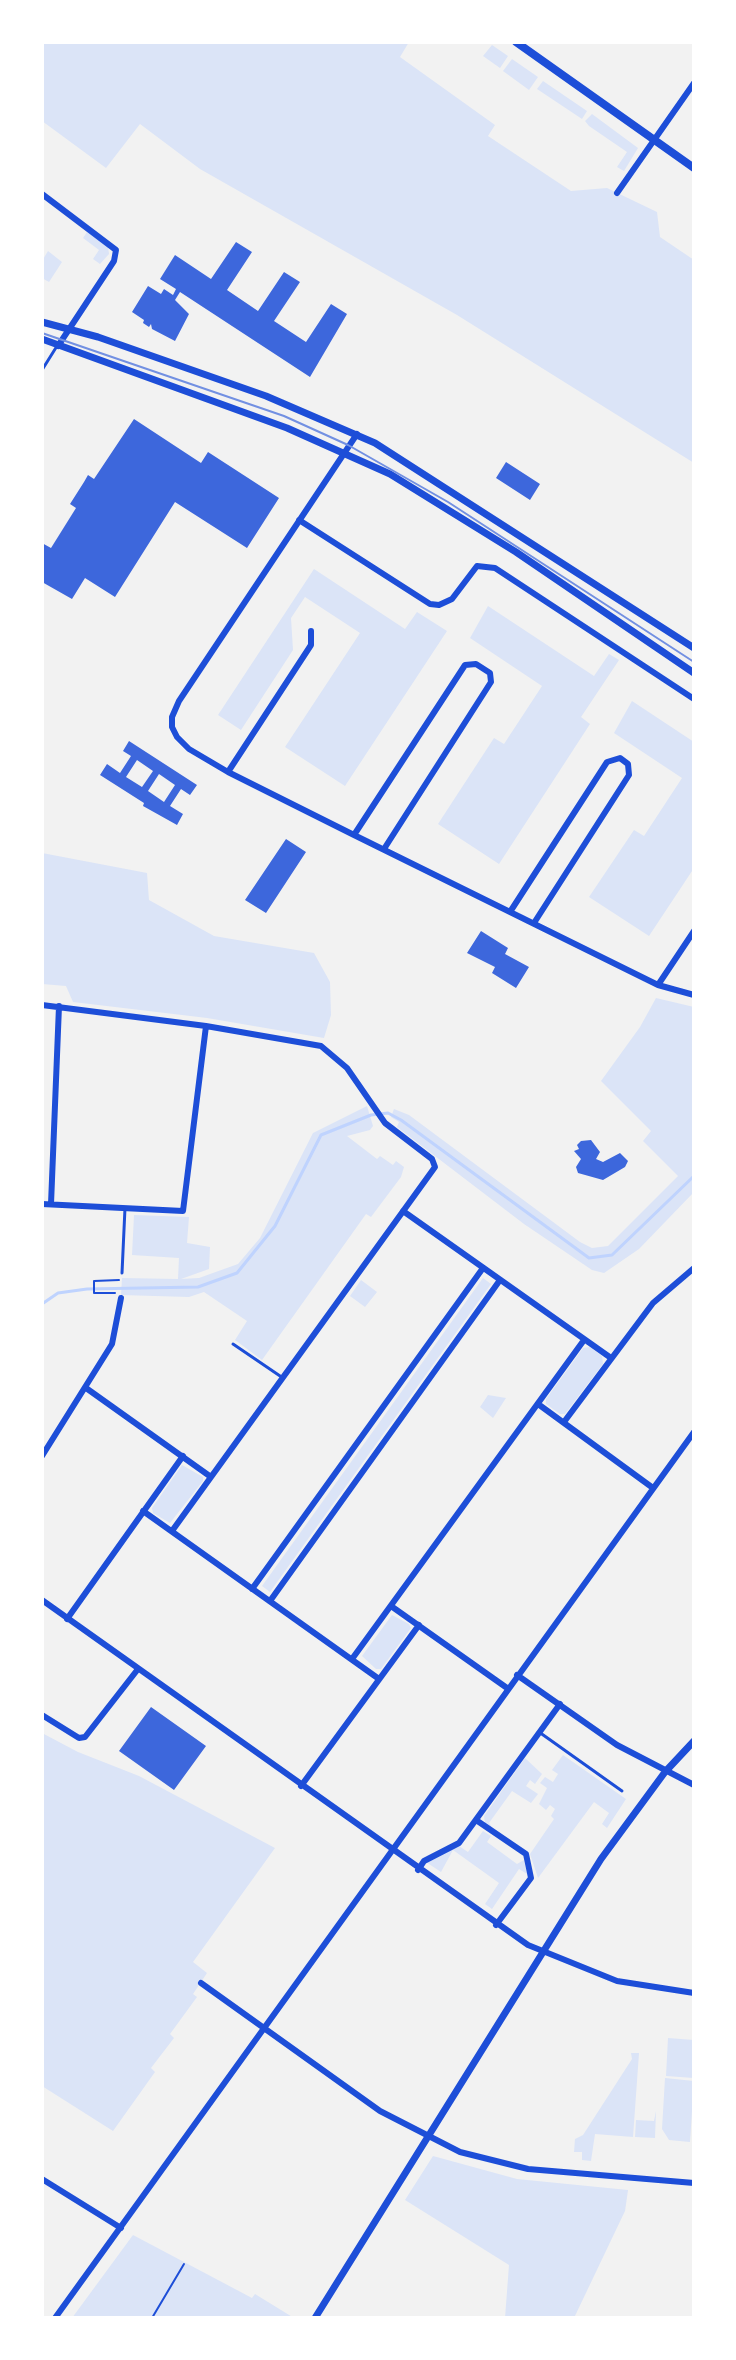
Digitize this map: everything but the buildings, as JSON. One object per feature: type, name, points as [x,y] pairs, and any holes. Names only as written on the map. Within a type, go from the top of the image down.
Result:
[{"type":"main road","points":[[516,42],[694,168]]},
{"type":"street","points":[[617,193],[694,83]]},
{"type":"street","points":[[42,194],[116,250],[114,261],[58,346]]},
{"type":"street","points":[[42,322],[68,328],[266,396],[357,434],[412,464],[694,648]]},
{"type":"street","points":[[42,339],[343,451],[433,498],[645,637],[694,673]]},
{"type":"street","points":[[357,434],[343,451],[172,717],[172,727],[177,737],[228,772],[354,835],[658,985],[694,995]]},
{"type":"street","points":[[299,520],[430,604],[439,605],[452,599],[477,566],[495,568],[694,699]]},
{"type":"street","points":[[228,772],[311,645],[311,631]]},
{"type":"street","points":[[354,835],[465,665],[476,664],[490,673],[491,682],[384,849]]},
{"type":"street","points":[[510,912],[607,762],[620,758],[628,764],[629,775],[534,923]]},
{"type":"street","points":[[658,985],[694,931]]},
{"type":"street","points":[[42,1005],[206,1026],[330,1050],[385,1123],[432,1159],[435,1167],[172,1531]]},
{"type":"street","points":[[51,1204],[59,1006]]},
{"type":"street","points":[[42,1204],[183,1211],[206,1026]]},
{"type":"street","points":[[403,1211],[611,1358]]},
{"type":"street","points":[[252,1589],[483,1268]]},
{"type":"street","points":[[564,1422],[653,1303],[694,1268]]},
{"type":"street","points":[[270,1601],[500,1280]]},
{"type":"street","points":[[42,1456],[112,1344],[121,1298]]},
{"type":"street","points":[[352,1659],[584,1340]]},
{"type":"street","points":[[86,1388],[211,1477]]},
{"type":"street","points":[[538,1404],[653,1488]]},
{"type":"street","points":[[55,2318],[694,1432]]},
{"type":"street","points":[[684,1445],[694,1452]]},
{"type":"street","points":[[67,1619],[183,1456]]},
{"type":"street","points":[[143,1511],[379,1679]]},
{"type":"street","points":[[42,1600],[496,1925],[543,1953],[617,1981],[694,1993]]},
{"type":"street","points":[[391,1606],[507,1688]]},
{"type":"street","points":[[301,1786],[419,1625]]},
{"type":"street","points":[[42,1715],[79,1738],[85,1737],[138,1669]]},
{"type":"street","points":[[517,1675],[617,1745],[694,1785]]},
{"type":"street","points":[[418,1870],[424,1861],[459,1843],[560,1704]]},
{"type":"street","points":[[315,2318],[609,1848],[665,1772],[694,1741]]},
{"type":"street","points":[[476,1820],[526,1854],[531,1878],[496,1925]]},
{"type":"street","points":[[201,1983],[380,2111],[428,2138],[480,2158],[518,2168],[694,2183]]},
{"type":"street","points":[[42,2179],[121,2228]]},
{"type":"lane","points":[[42,370],[58,346]]},
{"type":"lane","points":[[122,1273],[125,1208]]},
{"type":"lane","points":[[233,1344],[283,1378]]},
{"type":"lane","points":[[539,1732],[622,1791]]},
{"type":"path","points":[[121,1298],[118,1293],[94,1293],[94,1281],[119,1281],[122,1273]]},
{"type":"path","points":[[152,2318],[184,2264]]},
{"type":"shaded area","points":[[42,42],[409,42],[400,57],[495,125],[488,136],[571,191],[607,188],[657,212],[660,237],[694,260],[694,463],[457,315],[200,169],[140,124],[106,168],[42,121]]},
{"type":"shaded area","points":[[492,45],[508,56],[500,68],[483,56]]},
{"type":"shaded area","points":[[512,59],[538,77],[529,90],[503,71]]},
{"type":"shaded area","points":[[543,81],[587,111],[582,119],[537,89]]},
{"type":"shaded area","points":[[592,114],[638,148],[624,171],[617,167],[627,152],[589,126],[585,121]]},
{"type":"shaded area","points":[[87,232],[108,247],[109,254],[100,264],[93,259],[99,250],[83,238]]},
{"type":"shaded area","points":[[48,251],[62,262],[49,282],[42,278],[42,261]]},
{"type":"shaded area","points":[[314,569],[405,629],[417,612],[447,631],[345,786],[285,747],[360,633],[305,597],[291,618],[293,650],[241,730],[218,715]]},
{"type":"shaded area","points":[[488,606],[594,676],[609,654],[619,660],[581,717],[590,724],[499,864],[438,824],[494,738],[504,744],[542,686],[470,638]]},
{"type":"shaded area","points":[[632,701],[694,742],[694,868],[649,936],[589,897],[634,830],[644,836],[682,778],[614,733]]},
{"type":"shaded area","points":[[42,853],[147,873],[149,900],[214,936],[314,953],[330,982],[331,1015],[324,1038],[207,1018],[73,1002],[66,986],[42,984]]},
{"type":"shaded area","points":[[656,998],[694,1007],[694,1192],[639,1249],[604,1273],[592,1270],[524,1224],[397,1127],[399,1122],[391,1117],[394,1109],[409,1115],[580,1242],[592,1248],[608,1246],[678,1176],[643,1141],[651,1131],[601,1081],[640,1027]]},
{"type":"shaded area","points":[[367,1106],[373,1126],[370,1130],[347,1136],[377,1159],[380,1156],[393,1165],[396,1161],[404,1167],[401,1177],[371,1217],[366,1214],[262,1360],[235,1340],[247,1321],[204,1292],[189,1297],[121,1295],[122,1278],[178,1279],[179,1258],[132,1255],[134,1215],[189,1217],[187,1243],[210,1247],[209,1269],[181,1279],[199,1278],[238,1264],[260,1238],[313,1133]]},
{"type":"shaded area","points":[[483,1278],[491,1284],[270,1592],[262,1586]]},
{"type":"shaded area","points":[[361,1280],[377,1292],[365,1307],[350,1296]]},
{"type":"shaded area","points":[[590,1347],[602,1356],[603,1364],[565,1414],[560,1414],[546,1404],[546,1399],[583,1348]]},
{"type":"shaded area","points":[[488,1395],[506,1398],[493,1418],[480,1407]]},
{"type":"shaded area","points":[[182,1465],[203,1477],[203,1481],[170,1523],[153,1513],[152,1508]]},
{"type":"shaded area","points":[[392,1615],[411,1628],[381,1669],[376,1669],[362,1656]]},
{"type":"shaded area","points":[[42,1733],[78,1752],[139,1776],[275,1848],[193,1962],[207,1973],[193,1994],[197,1997],[170,2034],[174,2038],[151,2068],[155,2072],[113,2131],[42,2086]]},
{"type":"shaded area","points":[[563,1755],[626,1799],[607,1828],[602,1824],[609,1813],[594,1802],[538,1878],[530,1854],[554,1819],[551,1816],[555,1809],[550,1805],[546,1810],[539,1804],[547,1788],[540,1783],[545,1777],[553,1782],[558,1774],[552,1770]]},
{"type":"shaded area","points":[[525,1758],[542,1774],[535,1784],[530,1780],[526,1786],[538,1794],[531,1803],[512,1791],[489,1823],[494,1830],[485,1824],[484,1816]]},
{"type":"shaded area","points":[[483,1831],[491,1836],[487,1842],[517,1864],[524,1860],[527,1874],[519,1869],[492,1909],[485,1904],[499,1883],[453,1850],[441,1872],[426,1862],[459,1846],[468,1852]]},
{"type":"shaded area","points":[[668,2038],[694,2040],[694,2078],[666,2076]]},
{"type":"shaded area","points":[[631,2053],[639,2053],[633,2137],[595,2134],[591,2161],[582,2160],[582,2152],[574,2152],[575,2139],[583,2135],[632,2059]]},
{"type":"shaded area","points":[[665,2078],[694,2081],[690,2142],[669,2140],[662,2129]]},
{"type":"shaded area","points":[[656,2111],[655,2138],[635,2137],[636,2120],[654,2121]]},
{"type":"shaded area","points":[[433,2156],[517,2179],[628,2190],[625,2211],[574,2318],[505,2318],[509,2265],[405,2200]]},
{"type":"shaded area","points":[[133,2235],[252,2298],[255,2294],[294,2318],[72,2318]]},
{"type":"waterway","points":[[42,1304],[58,1293],[87,1289],[198,1287],[237,1273],[275,1226],[321,1135],[371,1115],[388,1113],[401,1120],[589,1258],[612,1255],[694,1176]]},
{"type":"tram line","points":[[42,333],[284,416],[348,445],[448,502],[694,662]]}]
